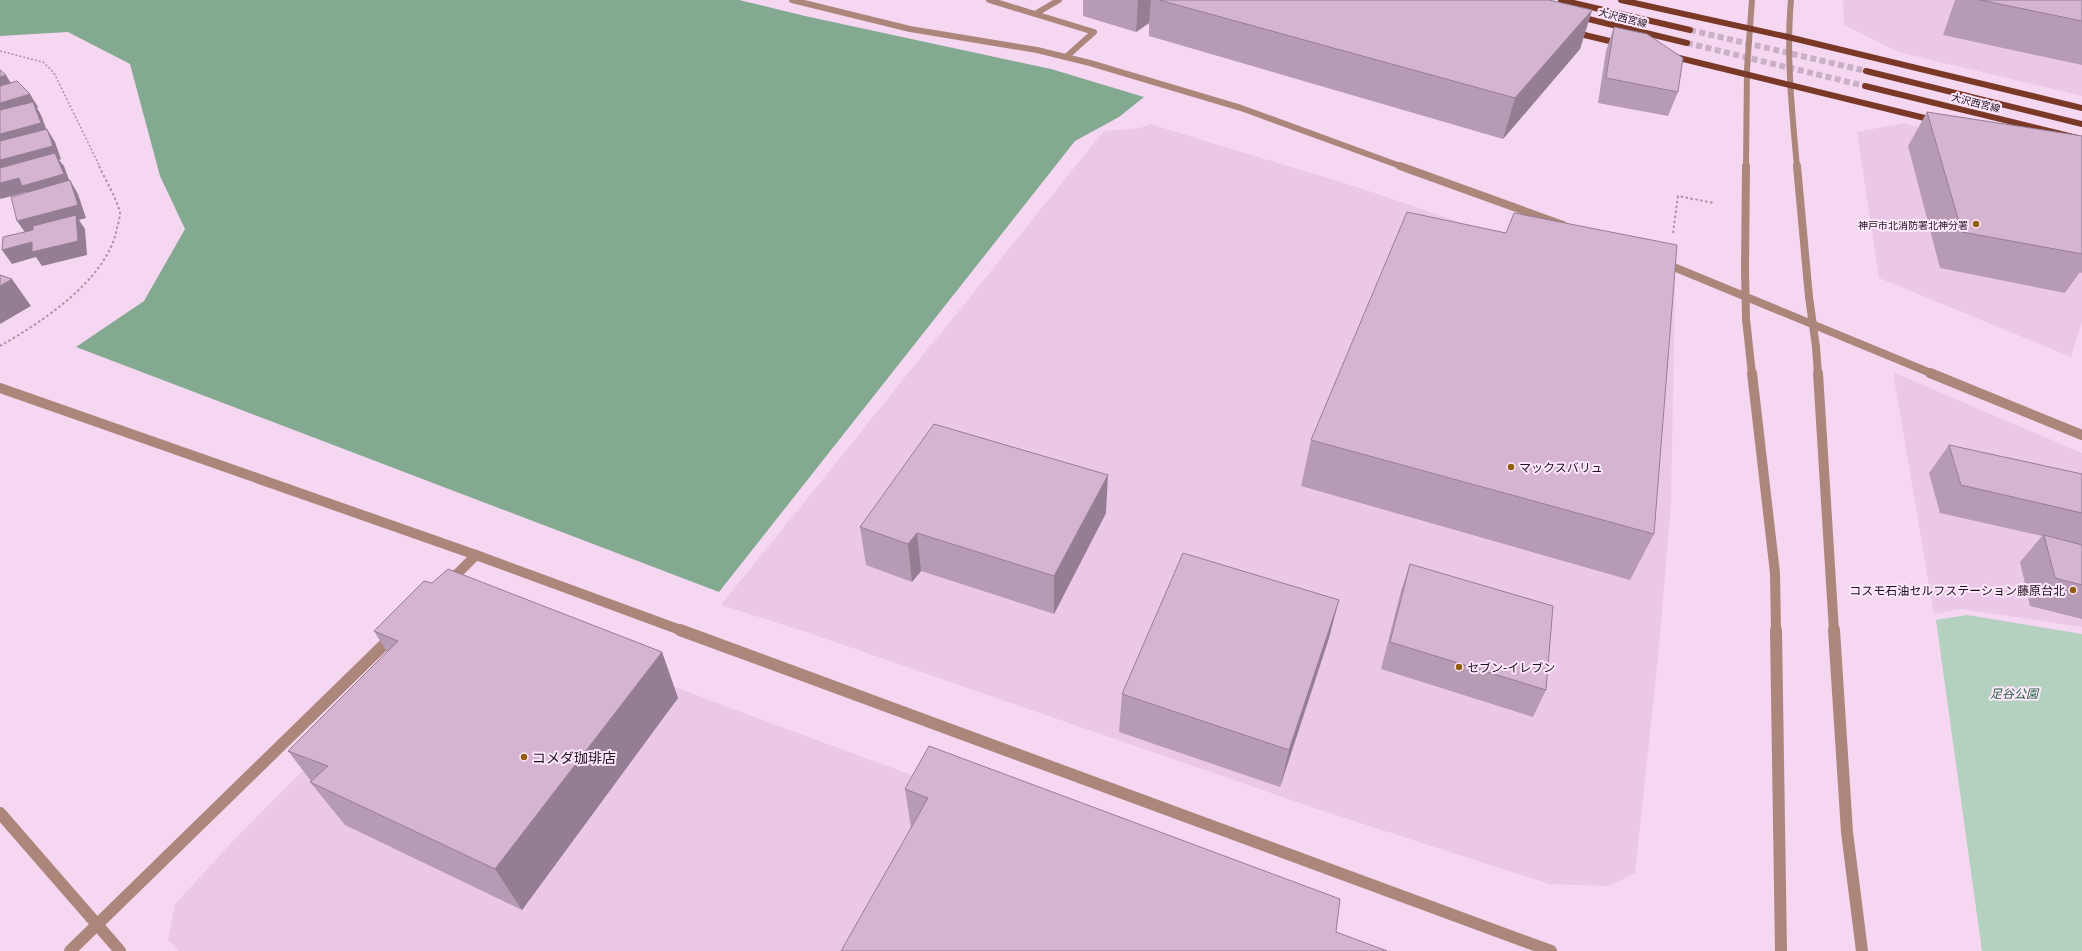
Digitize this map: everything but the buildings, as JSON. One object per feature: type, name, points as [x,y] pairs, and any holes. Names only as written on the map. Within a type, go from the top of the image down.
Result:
[{"type":"main road","name":"大沢西宮線","points":[[1561,0],[1690,30]]},
{"type":"main road","points":[[1621,0],[1788,37],[2082,108]]},
{"type":"main road","name":"大沢西宮線","points":[[1567,14],[1687,43]]},
{"type":"main road","points":[[1564,30],[1631,46]]},
{"type":"main road","points":[[1661,54],[1948,123]]},
{"type":"main road","name":"大沢西宮線","points":[[1866,71],[2082,124]]},
{"type":"main road","name":"大沢西宮線","points":[[1865,86],[2082,139]]},
{"type":"street","points":[[792,0],[910,29],[1037,50],[1241,108],[1492,197],[1573,228]]},
{"type":"street","points":[[989,0],[1094,32],[1066,57]]},
{"type":"street","points":[[1035,14],[1059,0]]},
{"type":"street","points":[[1752,0],[1748,28],[1747,74],[1746,319],[1775,573],[1781,951]]},
{"type":"street","points":[[1791,0],[1788,37],[1790,85],[1809,297],[1816,348],[1847,832],[1862,951]]},
{"type":"street","points":[[1654,259],[2082,435]]},
{"type":"street","points":[[0,388],[476,555],[1551,951]]},
{"type":"street","points":[[440,591],[476,555]]},
{"type":"street","points":[[70,951],[400,629]]},
{"type":"street","points":[[0,814],[120,951]]},
{"type":"path","points":[[0,51],[43,62],[54,73],[106,180],[120,214],[116,236],[103,262],[78,291],[38,324],[0,346]]},
{"type":"path","points":[[1668,265],[1678,196]]},
{"type":"shaded area","points":[[1843,0],[2082,0],[2082,96],[1898,52],[1844,25]]},
{"type":"shaded area","points":[[1904,123],[2082,171],[2082,322],[2071,357],[1879,278],[1857,132]]},
{"type":"shaded area","points":[[1150,124],[1360,188],[1600,270],[1625,267],[1675,286],[1671,504],[1658,658],[1635,873],[1609,886],[1549,884],[1323,811],[809,633],[721,605],[1104,131],[1140,128]]},
{"type":"shaded area","points":[[1893,372],[2082,453],[2082,627],[1961,609],[1934,614]]},
{"type":"shaded area","points":[[481,612],[738,711],[1389,951],[179,951],[168,940],[175,904],[235,839],[414,658]]},
{"type":"green space","points":[[0,0],[739,0],[805,16],[1051,69],[1144,97],[1119,117],[1075,141],[719,592],[76,347],[144,301],[185,229],[160,176],[130,64],[68,32],[0,36]]},
{"type":"green space","name":"足谷公園","points":[[1967,615],[2082,634],[2082,951],[1982,951],[1936,620]]},
{"type":"tunnel","points":[[1690,30],[1866,71]]},
{"type":"tunnel","points":[[1687,43],[1865,86]]},
{"type":"place","name":"神戸市北消防署北神分署","points":[[1976,224]]},
{"type":"place","name":"マックスバリュ","points":[[1511,467]]},
{"type":"place","name":"コスモ石油セルフステーション藤原台北","points":[[2073,590]]},
{"type":"place","name":"セブン-イレブン","points":[[1459,667]]},
{"type":"place","name":"コメダ珈琲店","points":[[524,757]]}]
